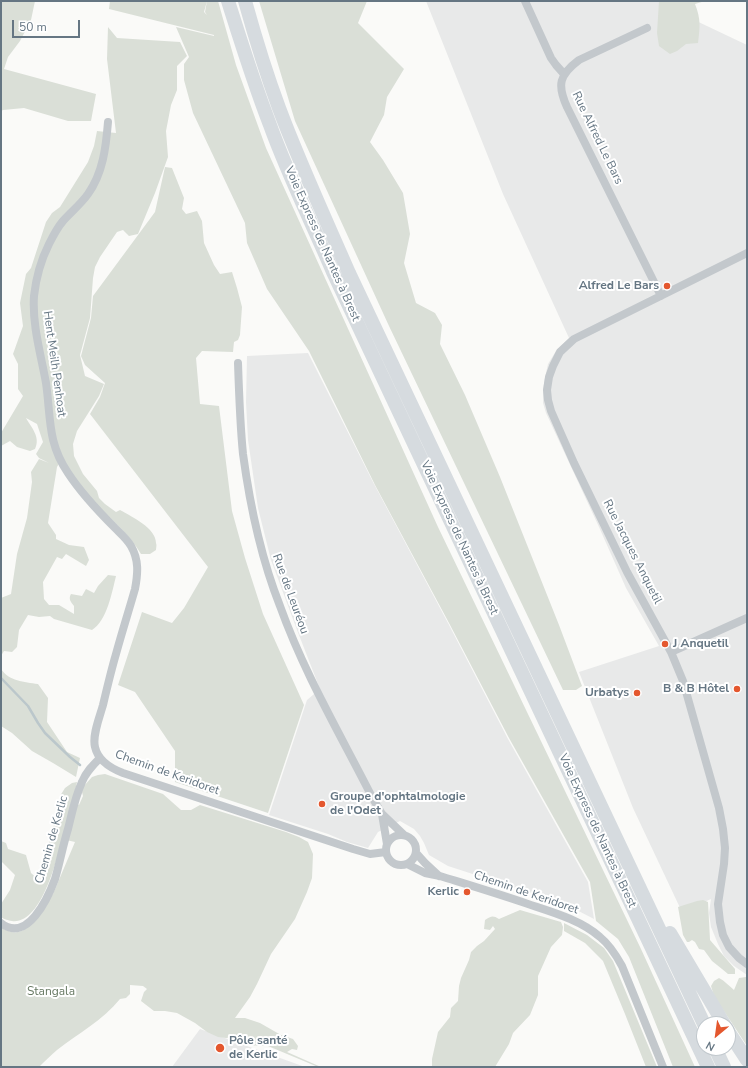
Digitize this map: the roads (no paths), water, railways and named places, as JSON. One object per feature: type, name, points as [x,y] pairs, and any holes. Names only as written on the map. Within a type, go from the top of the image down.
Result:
[{"type":"highway","name":"Voie Express de Nantes à Brest","points":[[228,1],[245,55],[270,125],[333,272],[708,1067]]},
{"type":"highway","name":"Voie Express de Nantes à Brest","points":[[245,1],[262,59],[279,108],[327,223],[700,1016]]},
{"type":"highway","points":[[616,838],[719,1016]]},
{"type":"highway","points":[[736,1043],[747,1060]]},
{"type":"highway","points":[[719,1056],[724,1067]]},
{"type":"street","points":[[525,1],[551,58],[564,74],[579,60],[647,28]]},
{"type":"street","name":"Rue Alfred Le Bars","points":[[564,74],[561,90],[565,103],[661,296]]},
{"type":"street","name":"Hent Meilh Penhoat","points":[[103,516],[67,473],[59,459],[53,443],[46,383],[34,316],[34,297],[40,265],[50,241],[60,225],[88,194],[99,173],[106,146],[108,122]]},
{"type":"street","name":"Rue Jacques Anquetil","points":[[747,253],[584,334],[570,343],[560,352],[556,359],[549,377],[547,390],[551,411],[574,463],[627,572],[671,652],[683,681],[719,808],[723,829],[725,848],[718,904],[720,922],[723,935],[729,947],[747,964]]},
{"type":"street","name":"Rue de Leuréou","points":[[238,363],[241,431],[246,472],[255,522],[270,578],[280,607],[313,684],[382,814],[404,835]]},
{"type":"street","name":"Chemin de Keridoret","points":[[103,516],[132,546],[138,572],[134,594],[116,652],[95,736],[94,746],[100,758],[109,766],[123,773],[364,852],[376,854],[386,848]]},
{"type":"street","points":[[671,652],[747,618]]},
{"type":"street","name":"Chemin de Kerlic","points":[[1,923],[10,928],[22,927],[32,920],[42,906],[58,869],[80,786],[88,771],[100,758]]},
{"type":"street","name":"Rue de Leuréou","points":[[382,814],[386,848]]},
{"type":"street","points":[[399,834],[404,835],[408,836],[415,842],[416,853],[413,860],[407,864],[398,865],[393,863],[387,856],[386,848],[390,839],[394,836],[399,834]]},
{"type":"street","name":"Chemin de Keridoret","points":[[416,853],[425,864],[440,876]]},
{"type":"street","name":"Chemin de Keridoret","points":[[407,864],[425,873],[440,876],[566,918],[581,924],[602,938],[609,945],[622,966],[663,1067]]},
{"type":"waterway","points":[[1,678],[28,706],[45,733],[80,765]]},
{"type":"place","name":"Alfred Le Bars","points":[[667,286]]},
{"type":"place","name":"J Anquetil","points":[[665,644]]},
{"type":"place","name":"B & B Hôtel","points":[[737,689]]},
{"type":"place","name":"Urbatys","points":[[637,693]]},
{"type":"place","name":"Groupe d'ophtalmologie de l'Odet","points":[[322,804]]},
{"type":"place","name":"Kerlic","points":[[467,892]]},
{"type":"place","name":"Pôle santé de Kerlic","points":[[220,1048]]},
{"type":"park label","name":"Stangala","points":[[51,992]]}]
